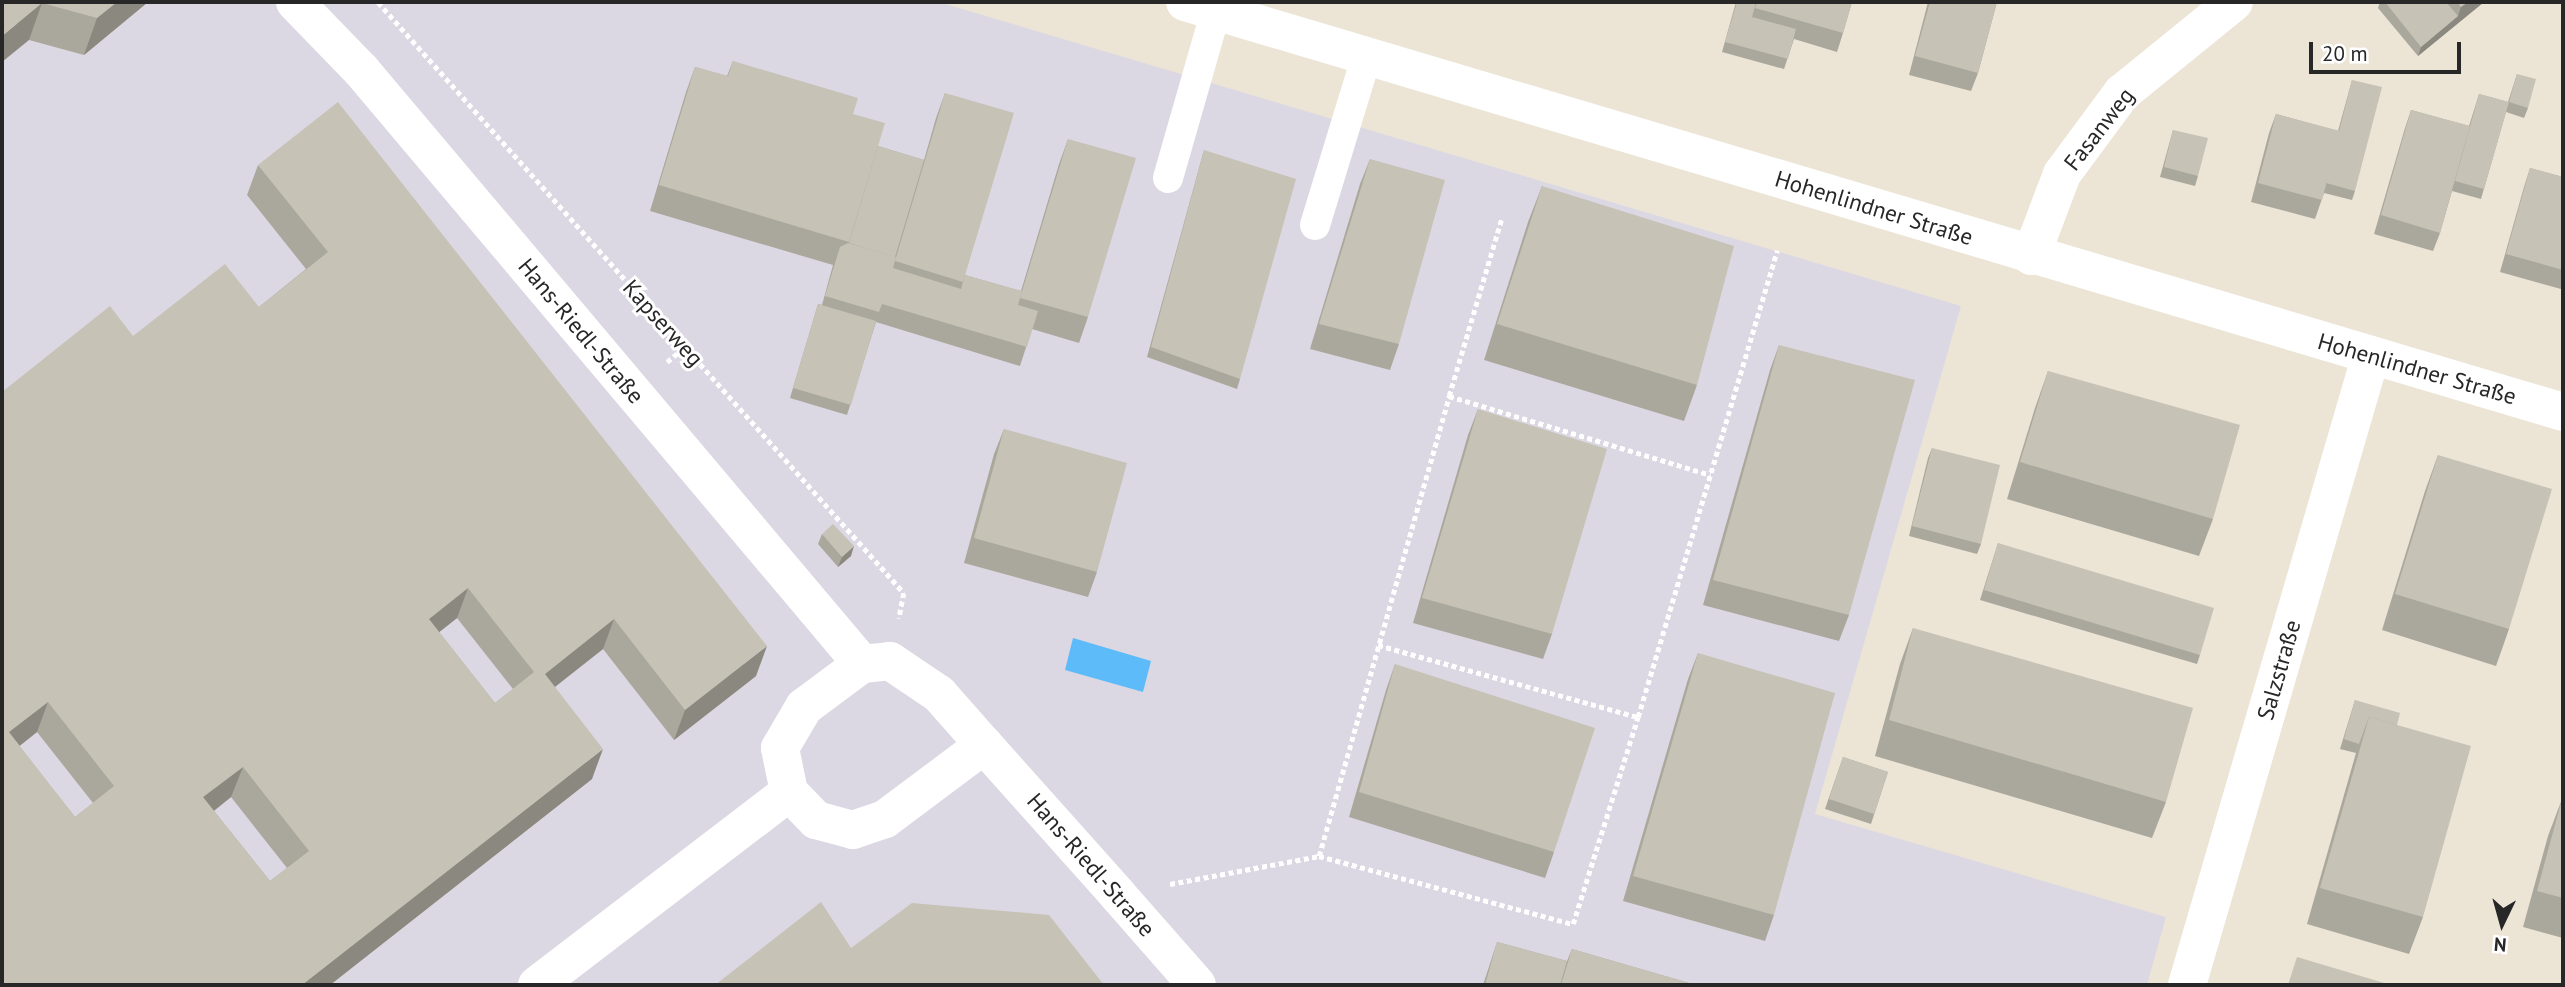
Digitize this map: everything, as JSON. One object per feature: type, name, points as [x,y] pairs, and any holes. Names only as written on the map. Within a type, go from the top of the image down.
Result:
[{"type":"street","name":"Hans-Riedl-Straße","points":[[295,2],[360,70],[876,662],[939,694],[1197,985]]},
{"type":"street","name":"Fasanweg","points":[[2031,256],[2062,174],[2122,93],[2234,2]]},
{"type":"street","name":"Hohenlindner Straße","points":[[1201,6],[2031,256],[2563,412]]},
{"type":"street","name":"Salzstraße","points":[[2187,985],[2371,355]]},
{"type":"street","points":[[876,662],[804,707],[780,748],[789,792],[816,820],[853,830],[885,819],[984,745]]},
{"type":"street","points":[[537,985],[789,792]]},
{"type":"lane","points":[[1168,178],[1201,6]]},
{"type":"lane","points":[[1315,225],[1367,55]]},
{"type":"path","name":"Kapserweg","points":[[378,2],[904,593],[876,662]]},
{"type":"path","points":[[1319,856],[1501,220]]},
{"type":"path","points":[[1116,894],[1319,856],[1573,924],[1638,717],[1777,250]]},
{"type":"path","points":[[1449,396],[1710,475]]},
{"type":"path","points":[[1378,645],[1638,717]]},
{"type":"shaded area","points":[[2,2],[939,2],[1961,306],[1815,814],[2166,917],[2147,985],[2,985]]},
{"type":"water","points":[[1073,638],[1151,661],[1143,692],[1065,670]]},
{"type":"building","points":[[2,2],[117,2],[97,18],[42,3],[2,36]]},
{"type":"building","points":[[1737,2],[1756,2],[1752,17],[1796,29],[1788,59],[1725,42]]},
{"type":"building","points":[[1757,2],[1852,2],[1843,33],[1755,8]]},
{"type":"building","points":[[1930,2],[1997,2],[1978,73],[1915,56]]},
{"type":"building","points":[[2385,2],[2446,2],[2458,16],[2421,47]]},
{"type":"building","points":[[733,61],[858,98],[853,114],[885,123],[849,242],[659,185],[695,67],[728,76]]},
{"type":"building","points":[[2517,74],[2536,79],[2528,108],[2509,102]]},
{"type":"building","points":[[2352,80],[2382,87],[2355,191],[2326,183]]},
{"type":"building","points":[[945,93],[1014,113],[963,282],[895,261]]},
{"type":"building","points":[[2479,94],[2509,102],[2484,189],[2455,181]]},
{"type":"building","points":[[338,102],[767,646],[685,710],[614,619],[545,674],[603,749],[302,985],[5,985],[2,981],[2,392],[110,306],[133,336],[225,264],[259,307],[328,252],[258,165]],"holes":[[[468,588],[534,672],[495,703],[429,619]],[[48,702],[114,786],[75,817],[9,732]],[[243,767],[309,851],[270,881],[203,797]]]},
{"type":"building","points":[[2411,110],[2470,126],[2440,233],[2381,215]]},
{"type":"building","points":[[2276,114],[2340,131],[2322,200],[2258,183]]},
{"type":"building","points":[[2173,130],[2208,138],[2198,176],[2164,167]]},
{"type":"building","points":[[1068,139],[1136,158],[1088,317],[1020,298]]},
{"type":"building","points":[[878,146],[924,160],[895,257],[849,243]]},
{"type":"building","points":[[1204,150],[1296,179],[1240,379],[1151,347]]},
{"type":"building","points":[[1370,159],[1445,180],[1399,344],[1319,324]]},
{"type":"building","points":[[2530,168],[2563,177],[2563,270],[2506,254]]},
{"type":"building","points":[[1542,186],[1734,246],[1697,385],[1497,324]]},
{"type":"building","points":[[848,243],[896,257],[893,268],[961,289],[965,275],[1022,291],[1018,305],[1038,311],[1027,347],[882,304],[879,312],[825,296],[840,247]]},
{"type":"building","points":[[818,304],[876,321],[851,405],[793,388]]},
{"type":"building","points":[[1779,345],[1915,380],[1849,615],[1713,580]]},
{"type":"building","points":[[2048,371],[2240,425],[2213,519],[2020,462]]},
{"type":"building","points":[[1478,409],[1607,449],[1552,634],[1422,598]]},
{"type":"building","points":[[1004,429],[1127,463],[1097,572],[974,538]]},
{"type":"building","points":[[1932,448],[2000,465],[1981,544],[1912,526]]},
{"type":"building","points":[[2438,455],[2552,489],[2509,629],[2395,594]]},
{"type":"building","points":[[833,524],[854,546],[842,557],[822,534]]},
{"type":"building","points":[[1998,543],[2214,608],[2200,655],[1984,590]]},
{"type":"building","points":[[1913,628],[2193,708],[2166,802],[1889,720]]},
{"type":"building","points":[[1698,653],[1835,693],[1774,915],[1633,876]]},
{"type":"building","points":[[1395,664],[1595,728],[1554,852],[1359,792]]},
{"type":"building","points":[[2355,700],[2400,713],[2397,725],[2369,717],[2359,744],[2344,739]]},
{"type":"building","points":[[2369,717],[2471,746],[2423,917],[2320,888]]},
{"type":"building","points":[[1843,757],[1888,772],[1874,814],[1829,799]]},
{"type":"building","points":[[2563,800],[2563,898],[2537,891]]},
{"type":"building","points":[[821,902],[851,948],[912,903],[1049,915],[1104,985],[715,985]]},
{"type":"building","points":[[1497,942],[1567,961],[1560,985],[1485,985]]},
{"type":"building","points":[[1572,949],[1696,985],[1561,985]]},
{"type":"building","points":[[2297,957],[2391,985],[2288,985]]}]
